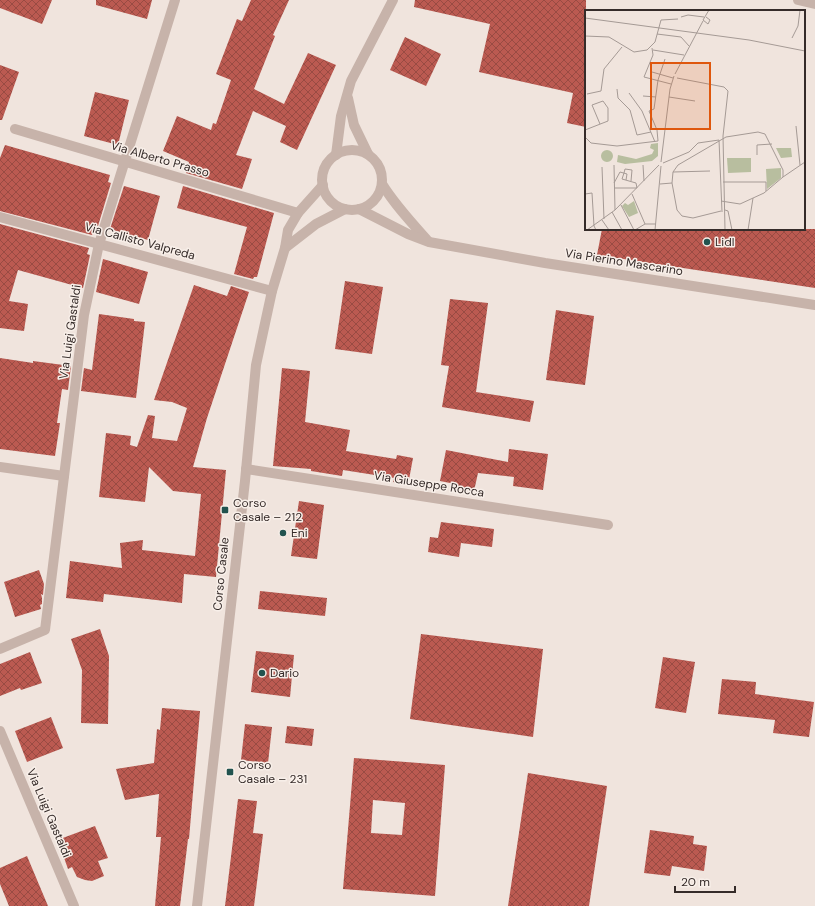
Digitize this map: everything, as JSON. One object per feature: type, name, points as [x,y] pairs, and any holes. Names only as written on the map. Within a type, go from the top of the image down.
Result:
[{"type":"street","name":"Via Luigi Gastaldi","points":[[0,649],[45,630],[84,315],[98,244],[175,0]]},
{"type":"street","points":[[336,156],[341,116],[351,81],[393,0]]},
{"type":"street","points":[[798,0],[815,4]]},
{"type":"street","points":[[347,96],[354,125],[368,154],[379,167],[382,175],[382,184],[380,192],[375,200],[368,206],[359,209],[345,209],[336,206],[325,193],[323,185],[323,176],[329,161],[343,152],[352,150],[368,154]]},
{"type":"street","name":"Via Alberto Prasso","points":[[15,129],[298,213]]},
{"type":"street","points":[[382,184],[390,197],[429,242]]},
{"type":"street","name":"Corso Casale","points":[[197,906],[246,469],[256,365],[272,291],[285,248],[288,230],[298,213],[323,185]]},
{"type":"street","points":[[285,248],[316,224],[345,209]]},
{"type":"street","name":"Via Pierino Mascarino","points":[[359,209],[408,234],[429,242],[545,263],[815,306]]},
{"type":"street","name":"Via Callisto Valpreda","points":[[0,217],[272,291]]},
{"type":"street","points":[[0,467],[64,476]]},
{"type":"street","name":"Via Giuseppe Rocca","points":[[246,469],[608,525]]},
{"type":"street","name":"Via Luigi Gastaldi","points":[[0,731],[74,906]]},
{"type":"building","points":[[0,0],[52,0],[42,24],[0,8]]},
{"type":"building","points":[[96,0],[152,0],[147,19],[96,5]]},
{"type":"building","points":[[251,0],[289,0],[273,35],[275,36],[254,89],[284,104],[308,53],[336,65],[297,150],[280,142],[286,126],[253,111],[236,155],[252,159],[242,189],[186,173],[189,162],[163,151],[177,116],[211,130],[213,123],[216,124],[231,80],[216,74],[237,19],[242,21]]},
{"type":"building","points":[[415,0],[586,0],[585,127],[567,123],[573,93],[479,72],[490,24],[414,7]]},
{"type":"building","points":[[405,37],[441,54],[426,86],[390,70]]},
{"type":"building","points":[[0,65],[19,72],[2,120],[0,120]]},
{"type":"building","points":[[95,92],[129,100],[118,145],[84,136]]},
{"type":"building","points":[[5,145],[110,175],[108,182],[111,183],[98,226],[95,225],[92,235],[0,211],[0,158]]},
{"type":"building","points":[[124,186],[160,196],[148,240],[110,229]]},
{"type":"building","points":[[183,186],[274,213],[257,277],[254,277],[253,279],[234,274],[247,227],[177,208]]},
{"type":"building","points":[[0,224],[89,248],[87,254],[90,255],[83,288],[18,270],[9,301],[28,304],[24,331],[0,328]]},
{"type":"building","name":"Lidl","points":[[815,229],[815,288],[597,255],[602,230]]},
{"type":"building","points":[[103,259],[148,272],[139,304],[96,292]]},
{"type":"building","points":[[345,281],[383,287],[372,354],[335,349]]},
{"type":"building","points":[[194,285],[227,296],[231,286],[249,292],[207,418],[193,467],[226,470],[216,577],[184,574],[182,603],[104,594],[103,602],[66,598],[70,561],[122,568],[120,543],[143,540],[142,550],[195,556],[201,494],[173,491],[149,467],[145,502],[99,497],[106,433],[131,436],[130,445],[137,447],[148,415],[155,416],[152,438],[177,441],[187,408],[172,402],[154,400]]},
{"type":"building","points":[[450,299],[488,303],[476,392],[534,401],[530,422],[442,407],[449,366],[441,365]]},
{"type":"building","points":[[556,310],[594,316],[585,385],[546,380]]},
{"type":"building","points":[[99,314],[145,322],[136,398],[81,391],[84,368],[92,370]]},
{"type":"building","points":[[0,358],[33,363],[33,361],[71,366],[68,390],[62,389],[57,423],[60,423],[55,456],[0,449]]},
{"type":"building","points":[[282,368],[310,371],[305,422],[350,430],[346,451],[396,459],[397,455],[413,458],[408,485],[393,482],[394,478],[343,470],[342,476],[311,471],[311,469],[273,466]]},
{"type":"building","points":[[509,449],[548,454],[543,490],[513,486],[514,477],[478,473],[474,491],[455,488],[455,484],[440,481],[446,450],[508,462]]},
{"type":"building","points":[[299,501],[324,505],[317,559],[291,556]]},
{"type":"building","points":[[441,522],[494,529],[492,547],[461,543],[459,557],[428,552],[430,537],[438,538]]},
{"type":"building","points":[[39,570],[44,584],[43,595],[41,594],[41,609],[15,617],[4,582]]},
{"type":"building","points":[[260,591],[327,598],[325,616],[258,609]]},
{"type":"building","points":[[100,629],[109,656],[108,724],[81,723],[82,670],[71,639]]},
{"type":"building","points":[[421,634],[543,649],[533,737],[410,719]]},
{"type":"building","points":[[256,651],[294,655],[290,697],[251,692]]},
{"type":"building","points":[[30,652],[42,683],[21,690],[20,688],[0,696],[0,664]]},
{"type":"building","points":[[663,657],[695,662],[686,713],[655,708]]},
{"type":"building","points":[[722,679],[756,682],[755,694],[814,702],[809,737],[773,733],[775,720],[718,714]]},
{"type":"building","points":[[162,708],[200,711],[189,839],[180,906],[155,906],[161,837],[156,837],[159,794],[125,800],[116,769],[154,763],[157,729],[160,730]]},
{"type":"building","points":[[51,717],[63,748],[27,762],[15,731]]},
{"type":"building","points":[[245,724],[272,727],[268,763],[241,760]]},
{"type":"building","points":[[287,726],[314,729],[312,746],[285,743]]},
{"type":"building","points":[[354,758],[445,765],[435,896],[343,889]],"holes":[[[373,800],[405,803],[402,835],[371,833]]]},
{"type":"building","points":[[528,773],[607,786],[589,906],[508,906]]},
{"type":"building","points":[[238,799],[257,801],[253,833],[263,834],[254,906],[225,906]]},
{"type":"building","points":[[95,826],[108,858],[98,861],[104,876],[92,881],[77,877],[72,867],[68,869],[62,852],[65,851],[60,839]]},
{"type":"building","points":[[650,830],[694,836],[693,844],[707,846],[704,871],[672,866],[670,876],[644,873]]},
{"type":"building","points":[[27,856],[48,906],[9,906],[0,884],[0,868]]},
{"type":"place","name":"Lidl","points":[[707,242]]},
{"type":"place","name":"Corso Casale – 212","points":[[225,510]]},
{"type":"place","name":"Eni","points":[[283,533]]},
{"type":"place","name":"Dario","points":[[262,673]]},
{"type":"place","name":"Corso Casale – 231","points":[[230,772]]}]
